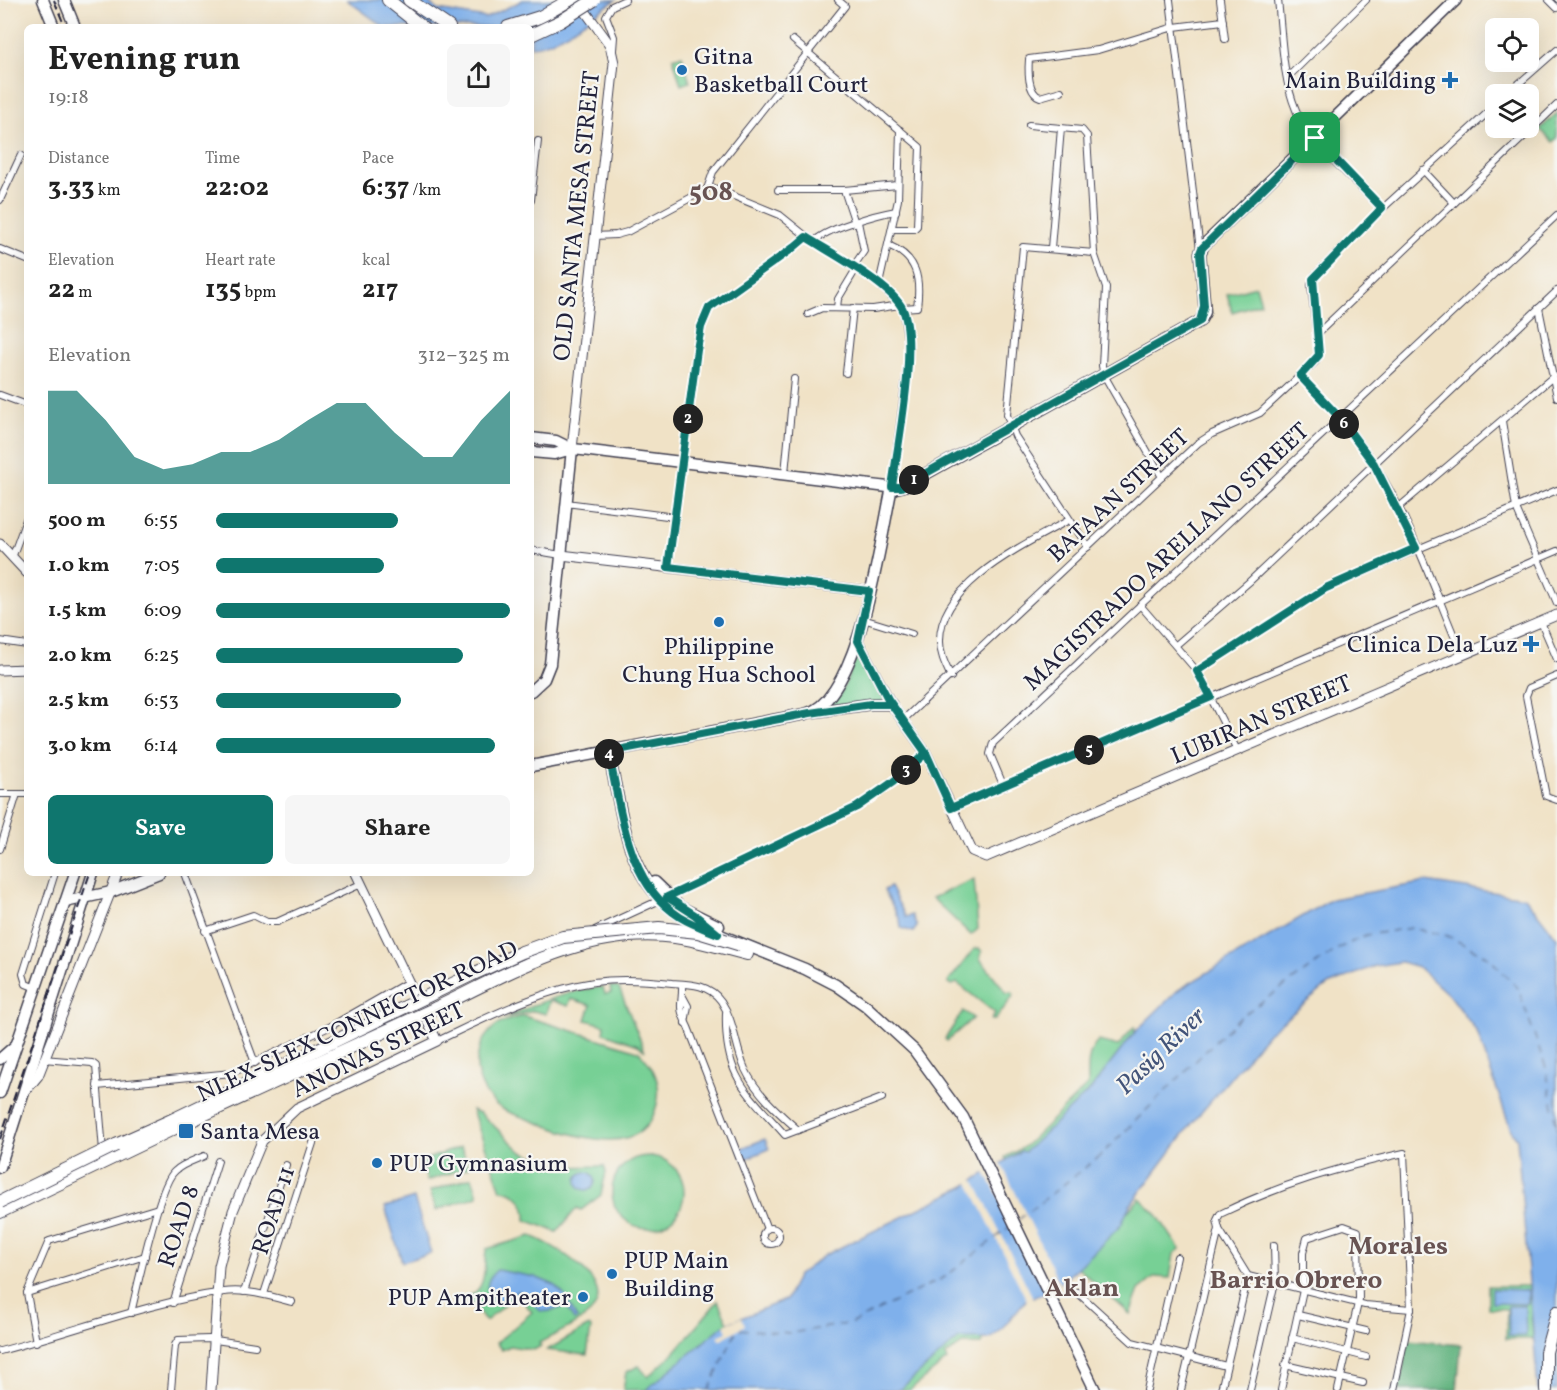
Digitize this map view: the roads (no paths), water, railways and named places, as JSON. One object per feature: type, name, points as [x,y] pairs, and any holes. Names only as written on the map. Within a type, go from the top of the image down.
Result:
[{"type":"highway","points":[[387,0],[418,24]]},
{"type":"highway","points":[[409,0],[445,24]]},
{"type":"highway","points":[[518,24],[540,17],[570,0]]},
{"type":"highway","points":[[534,34],[561,21],[594,0]]},
{"type":"highway","name":"NLEX-SLEX CONNECTOR ROAD","points":[[0,1202],[471,975],[563,937],[659,928],[698,932],[744,949],[675,937],[626,935],[569,947],[177,1127],[0,1212]]},
{"type":"highway","points":[[1546,1390],[1546,1352],[1557,1312]]},
{"type":"main road","points":[[44,0],[53,24]]},
{"type":"main road","points":[[64,0],[74,24]]},
{"type":"main road","name":"OLD SANTA MESA STREET","points":[[534,688],[548,672],[614,71],[613,51],[578,0]]},
{"type":"main road","points":[[534,438],[555,441],[572,449],[892,487],[904,486],[1200,321],[1204,312],[1200,251],[1456,0]]},
{"type":"main road","points":[[534,452],[554,454],[572,449]]},
{"type":"main road","points":[[810,713],[826,700],[838,684],[858,641],[892,487]]},
{"type":"main road","points":[[0,544],[24,570]]},
{"type":"main road","points":[[561,555],[869,591]]},
{"type":"main road","name":"LUBIRAN STREET","points":[[951,808],[972,851],[980,857],[991,855],[1557,615]]},
{"type":"main road","points":[[858,641],[891,704],[926,753],[951,808]]},
{"type":"main road","points":[[0,670],[24,669]]},
{"type":"main road","points":[[534,765],[810,713],[871,704],[891,704]]},
{"type":"main road","points":[[612,751],[635,860],[643,879],[678,916],[718,930],[836,985],[866,1006],[914,1050],[963,1117],[1095,1390]]},
{"type":"main road","points":[[0,1093],[74,876]]},
{"type":"main road","points":[[39,1058],[92,876]]},
{"type":"main road","points":[[0,1167],[22,1097],[117,876]]},
{"type":"main road","points":[[65,902],[111,892],[151,876]]},
{"type":"main road","points":[[357,876],[437,1041]]},
{"type":"main road","points":[[663,898],[718,930]]},
{"type":"main road","name":"ANONAS STREET","points":[[211,1390],[219,1266],[234,1211],[255,1154],[268,1133],[297,1108],[437,1041]]},
{"type":"main road","points":[[0,1058],[18,1042]]},
{"type":"street","points":[[613,51],[614,37],[606,16],[612,6],[625,0]]},
{"type":"street","points":[[595,236],[616,236],[627,232],[703,193],[709,186],[713,172],[845,6],[838,0]]},
{"type":"street","points":[[1170,0],[1200,251]]},
{"type":"street","points":[[1220,0],[1225,39]]},
{"type":"street","points":[[1278,0],[1287,77],[1297,113],[1315,138],[1382,208]]},
{"type":"street","points":[[1358,0],[1359,8]]},
{"type":"street","points":[[1287,77],[1366,0]]},
{"type":"street","points":[[1549,0],[1557,8]]},
{"type":"street","points":[[1061,91],[1040,98],[1034,94],[1031,88],[1029,59],[1098,50],[1174,27],[1223,21]]},
{"type":"street","points":[[793,40],[920,147],[916,226],[914,229],[893,229]]},
{"type":"street","points":[[1518,84],[1557,50]]},
{"type":"street","points":[[1318,333],[1557,105]]},
{"type":"street","name":"BATAAN STREET","points":[[903,720],[1204,438],[1260,413],[1300,376],[1319,355],[1313,279],[1382,208],[1485,115]]},
{"type":"street","points":[[1029,125],[1082,130],[1087,136],[1094,253],[1106,283],[1102,366],[1104,375],[1162,477]]},
{"type":"street","points":[[1051,248],[1060,128]]},
{"type":"street","points":[[879,284],[896,210],[900,130]]},
{"type":"street","points":[[534,144],[538,141],[534,175]]},
{"type":"street","points":[[0,200],[21,155]]},
{"type":"street","points":[[1423,170],[1454,203]]},
{"type":"street","points":[[778,190],[844,190],[898,185]]},
{"type":"street","points":[[709,186],[780,215],[806,237],[879,284],[902,307],[909,353],[892,487]]},
{"type":"street","points":[[837,308],[838,299],[864,250],[844,190]]},
{"type":"street","points":[[814,242],[819,236],[832,229],[896,210]]},
{"type":"street","name":"MAGISTRADO ARELLANO STREET","points":[[1004,787],[990,754],[993,743],[1557,215]]},
{"type":"street","points":[[668,567],[701,327],[709,308],[806,237]]},
{"type":"street","points":[[808,314],[822,308],[917,307],[920,286],[917,272],[905,254],[888,246]]},
{"type":"street","points":[[1088,547],[1011,428],[1007,415],[1023,247],[1094,253]]},
{"type":"street","points":[[0,249],[24,259]]},
{"type":"street","points":[[1176,645],[1249,582],[1557,291]]},
{"type":"street","points":[[846,373],[853,308]]},
{"type":"street","points":[[1539,308],[1557,397]]},
{"type":"street","points":[[1300,376],[1339,417],[1374,464],[1398,508],[1462,655]]},
{"type":"street","points":[[1398,508],[1554,376]]},
{"type":"street","points":[[785,473],[794,379]]},
{"type":"street","points":[[0,395],[24,404]]},
{"type":"street","points":[[1502,421],[1516,508],[1557,603]]},
{"type":"street","points":[[1197,671],[1326,588],[1557,490]]},
{"type":"street","points":[[566,503],[675,517]]},
{"type":"street","points":[[951,677],[942,658],[939,640],[944,621],[956,599],[992,564],[1069,520]]},
{"type":"street","points":[[12,558],[24,525]]},
{"type":"street","points":[[534,550],[561,555]]},
{"type":"street","points":[[951,808],[1557,551]]},
{"type":"street","points":[[1140,605],[1197,671],[1237,750]]},
{"type":"street","points":[[863,619],[912,634]]},
{"type":"street","points":[[1541,622],[1557,659]]},
{"type":"street","points":[[0,641],[24,645]]},
{"type":"street","points":[[1557,676],[1529,687],[1526,696],[1546,796],[1557,800]]},
{"type":"street","points":[[548,952],[857,807],[893,782],[926,753]]},
{"type":"street","points":[[0,794],[24,794]]},
{"type":"street","points":[[0,849],[17,794]]},
{"type":"street","points":[[36,988],[26,984],[22,974],[54,876]]},
{"type":"street","points":[[186,876],[255,1063]]},
{"type":"street","points":[[205,931],[253,915],[267,922],[277,922],[361,884]]},
{"type":"street","name":"ANONAS STREET","points":[[437,1041],[530,1001],[594,982],[629,980],[682,984],[708,989],[717,996],[734,1026],[745,1069],[778,1113],[798,1130]]},
{"type":"street","points":[[97,1086],[231,1073],[331,1026],[408,982]]},
{"type":"street","points":[[682,984],[679,1009],[767,1229]]},
{"type":"street","points":[[726,1010],[724,1036],[735,1074],[745,1090],[785,1135],[882,1098]]},
{"type":"street","points":[[39,1058],[95,1064],[102,1148],[111,1149]]},
{"type":"street","name":"ROAD 11","points":[[264,1294],[315,1137]]},
{"type":"street","points":[[1221,1390],[1248,1276],[1219,1229],[1217,1220],[1220,1214],[1264,1193],[1317,1173],[1404,1153],[1410,1309],[1394,1390]]},
{"type":"street","points":[[130,1314],[158,1208],[173,1171],[204,1156]]},
{"type":"street","name":"ROAD 8","points":[[172,1302],[218,1161]]},
{"type":"street","points":[[244,1292],[286,1165]]},
{"type":"street","points":[[36,1342],[27,1293],[49,1241],[158,1208]]},
{"type":"street","points":[[1281,1390],[1304,1290],[1303,1253],[1306,1238],[1344,1226],[1352,1227],[1358,1232],[1358,1304],[1338,1390]]},
{"type":"street","points":[[1181,1390],[1219,1229]]},
{"type":"street","points":[[1250,1390],[1275,1282],[1274,1245]]},
{"type":"street","points":[[27,1293],[145,1256]]},
{"type":"street","points":[[1147,1390],[1177,1257]]},
{"type":"street","points":[[1248,1276],[1358,1304],[1410,1309]]},
{"type":"street","points":[[0,1351],[172,1302],[216,1294],[244,1292],[264,1294],[292,1302]]},
{"type":"street","points":[[1077,1292],[1132,1342],[1156,1350],[1226,1366]]},
{"type":"street","points":[[1298,1315],[1366,1331]]},
{"type":"street","points":[[1292,1338],[1366,1357]]},
{"type":"street","points":[[171,1390],[178,1340],[214,1340],[255,1346]]},
{"type":"street","points":[[1286,1365],[1364,1383]]},
{"type":"water","points":[[347,0],[425,0],[438,10],[486,18],[523,0],[616,0],[563,35],[541,45],[534,46],[534,24],[380,24]]},
{"type":"water","name":"Pasig River","points":[[1426,882],[1525,897],[1557,938],[1557,1390],[1538,1390],[1517,1139],[1511,1130],[1477,1032],[1452,998],[1418,967],[1401,962],[1375,966],[1328,985],[1268,1033],[1190,1126],[1129,1207],[1121,1225],[1051,1291],[1027,1299],[999,1332],[989,1339],[959,1339],[899,1390],[646,1390],[724,1325],[787,1299],[797,1276],[825,1255],[965,1186],[1021,1151],[1025,1152],[1091,1089],[1135,1032],[1178,990],[1332,899]]},
{"type":"water","points":[[890,887],[906,917],[912,915],[917,927],[913,932],[901,928],[900,920],[884,890]]},
{"type":"water","points":[[765,1139],[769,1149],[743,1160],[739,1149]]},
{"type":"water","points":[[586,1172],[592,1175],[595,1181],[592,1187],[586,1190],[580,1187],[577,1181],[580,1175]]},
{"type":"water","points":[[414,1198],[431,1253],[402,1262],[385,1207]]},
{"type":"water","points":[[497,1270],[535,1277],[554,1285],[565,1296],[577,1319],[574,1320],[566,1306],[545,1312],[540,1311],[526,1295],[518,1291],[502,1300],[494,1301],[489,1293],[488,1285],[490,1277]]},
{"type":"water","points":[[1492,1289],[1528,1290],[1528,1304],[1492,1303]]},
{"type":"water","points":[[1508,1306],[1525,1306],[1526,1336],[1509,1336]]},
{"type":"railway","points":[[54,0],[64,24]]},
{"type":"railway","points":[[0,1139],[89,876]]},
{"type":"place","name":"Gitna Basketball Court","points":[[682,70]]},
{"type":"place","name":"Main Building","points":[[1450,80]]},
{"type":"place","name":"Philippine Chung Hua School","points":[[719,622]]},
{"type":"place","name":"Clinica Dela Luz","points":[[1531,644]]},
{"type":"place","name":"Santa Mesa","points":[[186,1131]]},
{"type":"place","name":"PUP Gymnasium","points":[[377,1163]]},
{"type":"place","name":"PUP Main Building","points":[[612,1274]]},
{"type":"place","name":"PUP Ampitheater","points":[[583,1297]]},
{"type":"district","name":"508","points":[[711,191]]},
{"type":"district","name":"Morales","points":[[1398,1245]]},
{"type":"district","name":"Barrio Obrero","points":[[1296,1279]]},
{"type":"district","name":"Aklan","points":[[1082,1287]]}]
